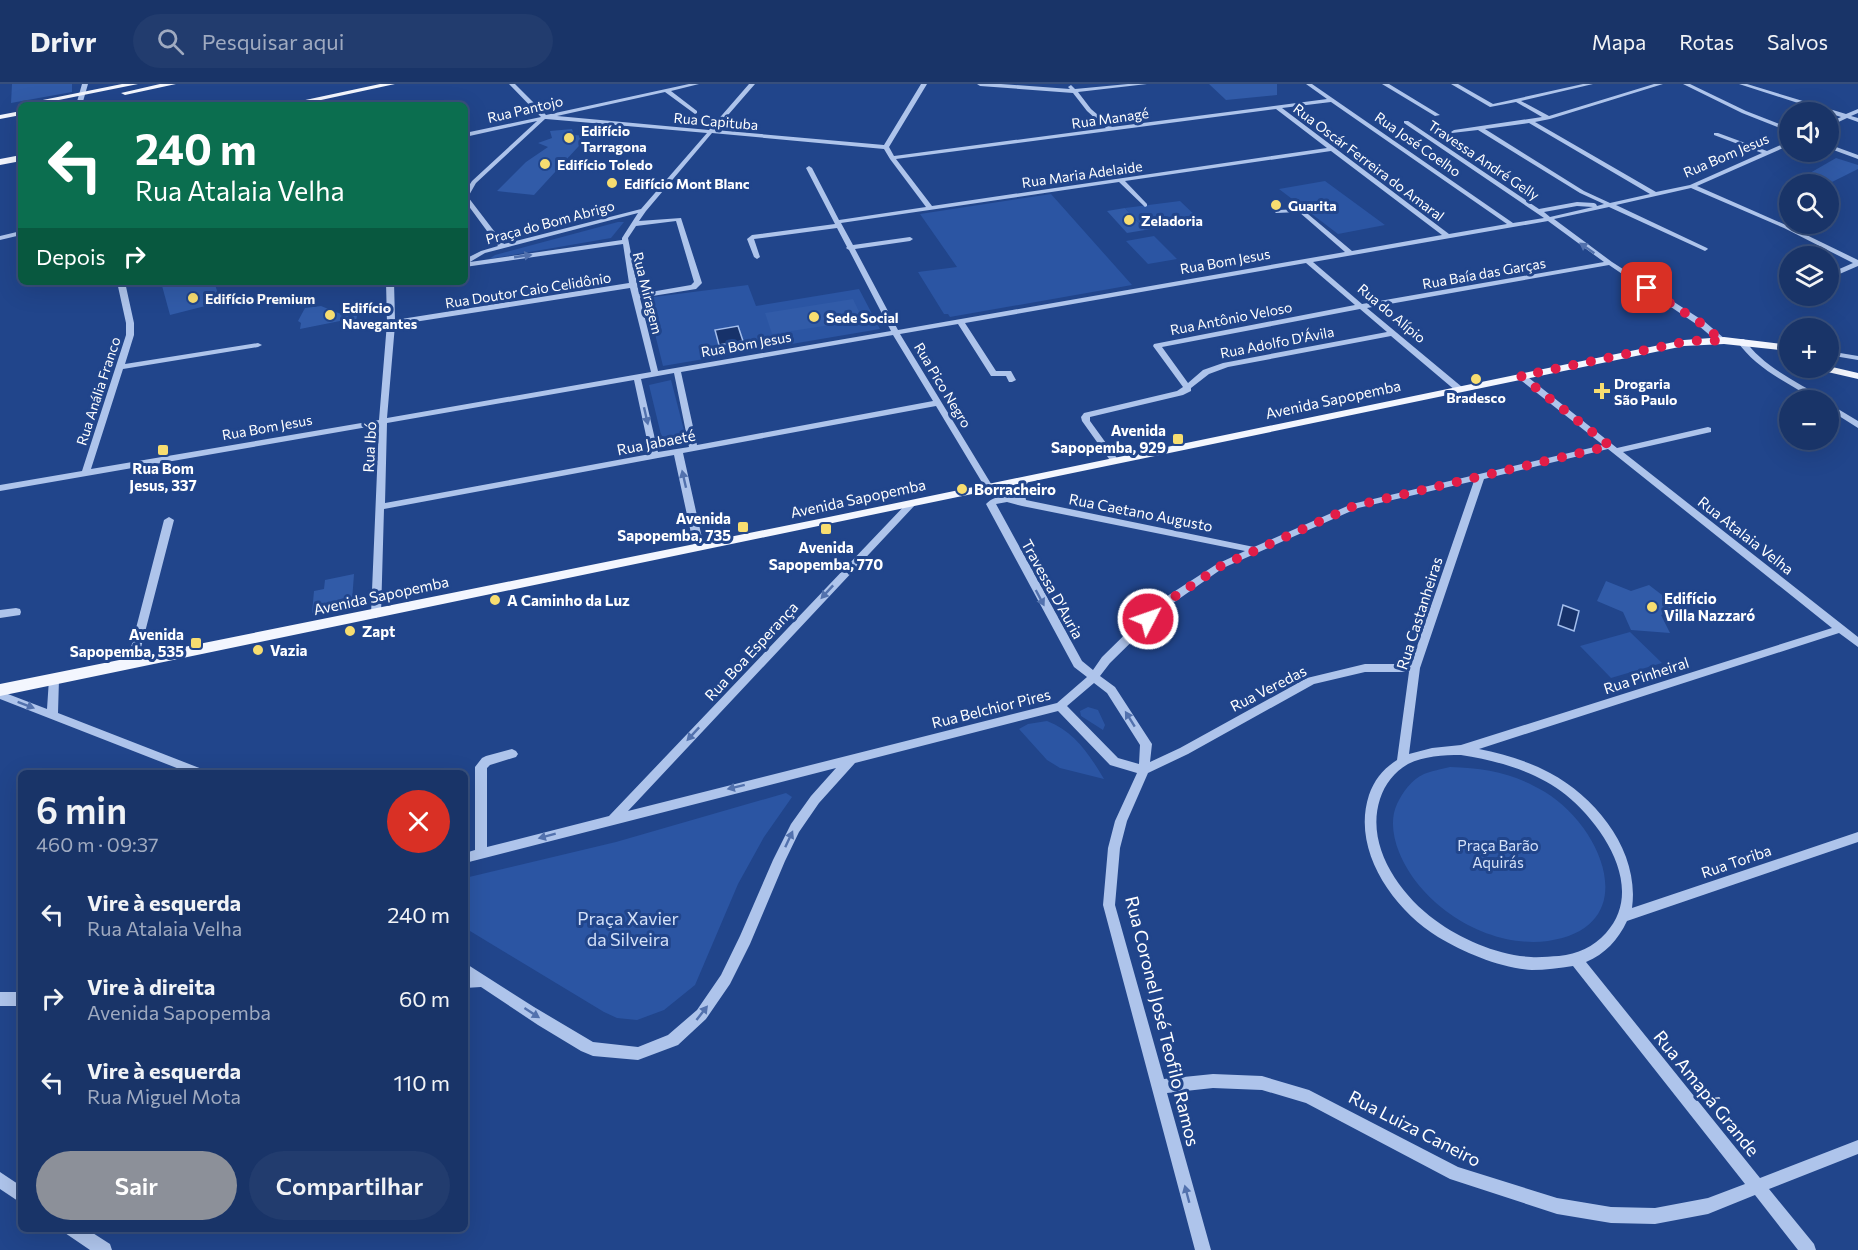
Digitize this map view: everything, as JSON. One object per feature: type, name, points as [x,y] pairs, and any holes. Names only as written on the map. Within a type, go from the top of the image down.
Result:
[{"type":"main road","points":[[80,100],[134,84]]},
{"type":"main road","points":[[56,102],[172,84]]},
{"type":"main road","points":[[301,102],[391,84]]},
{"type":"main road","points":[[0,109],[18,106]]},
{"type":"main road","points":[[0,117],[18,114]]},
{"type":"main road","points":[[0,162],[18,159]]},
{"type":"main road","name":"Avenida Sapopemba","points":[[0,690],[911,504],[1684,342],[1722,341],[1779,356]]},
{"type":"main road","name":"Avenida Sapopemba","points":[[1742,345],[1779,347]]},
{"type":"main road","points":[[1839,365],[1858,374]]},
{"type":"main road","points":[[1839,371],[1858,374]]},
{"type":"street","points":[[80,100],[85,84]]},
{"type":"street","points":[[468,192],[474,182],[544,117],[512,84]]},
{"type":"street","name":"Rua Pantojo","points":[[468,134],[696,84]]},
{"type":"street","name":"Rua Miragem","points":[[655,374],[624,242],[643,210],[752,84]]},
{"type":"street","points":[[924,84],[886,147],[930,207]]},
{"type":"street","points":[[980,84],[1072,91],[1144,84]]},
{"type":"street","points":[[1070,84],[1072,91],[1089,110],[1112,130]]},
{"type":"street","name":"Rua José Coelho","points":[[1309,84],[1512,225]]},
{"type":"street","points":[[1385,84],[1437,115]]},
{"type":"street","points":[[1454,84],[1492,106],[1520,102],[1590,84]]},
{"type":"street","points":[[1454,132],[1548,118],[1660,84]]},
{"type":"street","points":[[1686,84],[1744,112],[1779,126]]},
{"type":"street","points":[[1742,84],[1858,120]]},
{"type":"street","points":[[667,91],[695,112]]},
{"type":"street","name":"Rua Managé","points":[[892,158],[1332,100]]},
{"type":"street","points":[[1520,102],[1548,118]]},
{"type":"street","name":"Rua Oscár Ferreira do Amaral","points":[[1277,107],[1447,236]]},
{"type":"street","points":[[1839,120],[1858,111]]},
{"type":"street","name":"Rua Capituba","points":[[544,117],[886,147]]},
{"type":"street","points":[[1530,121],[1656,195]]},
{"type":"street","name":"Travessa André Gelly","points":[[1406,122],[1702,324],[1722,341]]},
{"type":"street","points":[[1479,128],[1605,206],[1705,249]]},
{"type":"street","points":[[1716,134],[1767,153]]},
{"type":"street","name":"Rua Bom Jesus","points":[[0,488],[1548,219],[1692,186],[1779,148]]},
{"type":"street","name":"Rua Maria Adelaide","points":[[757,257],[750,239],[752,237],[930,207],[1331,149]]},
{"type":"street","points":[[1839,150],[1858,157]]},
{"type":"street","name":"Rua Pico Negro","points":[[809,168],[895,333],[989,487]]},
{"type":"street","points":[[1120,180],[1145,205]]},
{"type":"street","points":[[1692,186],[1786,227],[1858,263]]},
{"type":"street","points":[[468,201],[503,248]]},
{"type":"street","name":"Rua Bom Jesus","points":[[1537,211],[1577,204],[1605,206]]},
{"type":"street","name":"Praça do Bom Abrigo","points":[[468,261],[483,252],[643,210]]},
{"type":"street","points":[[1278,212],[1300,210],[1350,253]]},
{"type":"street","points":[[634,224],[679,219],[698,283],[693,287],[636,297]]},
{"type":"street","points":[[0,238],[18,234]]},
{"type":"street","points":[[849,248],[910,239]]},
{"type":"street","name":"Praça do Bom Abrigo","points":[[468,263],[624,242]]},
{"type":"street","name":"Rua do Alípio","points":[[1306,260],[1459,389]]},
{"type":"street","name":"Rua Baía das Garças","points":[[1363,306],[1610,263]]},
{"type":"street","points":[[1839,272],[1858,263]]},
{"type":"street","name":"Rua Anália Franco","points":[[86,472],[122,367],[131,330],[121,285]]},
{"type":"street","name":"Rua Ibó","points":[[376,614],[383,420],[391,323],[390,285]]},
{"type":"street","name":"Rua Doutor Caio Celidônio","points":[[391,323],[633,285]]},
{"type":"street","name":"Rua Antônio Veloso","points":[[1188,389],[1157,346],[1363,306]]},
{"type":"street","points":[[960,321],[994,374],[1008,373],[1012,380]]},
{"type":"street","name":"Rua Adolfo D'Ávila","points":[[1115,461],[1086,421],[1087,414],[1166,397],[1188,389],[1214,368],[1394,333]]},
{"type":"street","points":[[122,367],[258,345]]},
{"type":"street","points":[[1742,345],[1807,390]]},
{"type":"street","points":[[1839,355],[1858,358]]},
{"type":"street","points":[[1839,362],[1858,363]]},
{"type":"street","points":[[677,370],[694,449]]},
{"type":"street","name":"Rua Atalaia Velha","points":[[1521,376],[1858,643]]},
{"type":"street","points":[[637,377],[656,456]]},
{"type":"street","name":"Rua Jabaeté","points":[[380,507],[938,403]]},
{"type":"street","points":[[1839,412],[1858,425]]},
{"type":"street","points":[[1613,448],[1708,430]]},
{"type":"street","name":"Rua Belchior Pires","points":[[468,857],[614,818],[1060,706],[1093,678],[1106,660],[1162,605],[1221,566],[1254,550],[1354,506],[1613,448]]},
{"type":"street","points":[[678,452],[699,547]]},
{"type":"street","name":"Rua Castanheiras","points":[[1402,762],[1415,668],[1480,476]]},
{"type":"street","points":[[1022,503],[1020,490],[1026,480]]},
{"type":"street","name":"Rua Caetano Augusto","points":[[993,509],[992,502],[1000,499],[1254,550]]},
{"type":"street","name":"Rua Boa Esperança","points":[[614,818],[911,504]]},
{"type":"street","name":"Travessa D'Auria","points":[[993,509],[1078,664],[1093,678],[1112,690],[1146,744],[1144,770]]},
{"type":"street","points":[[132,663],[169,520]]},
{"type":"street","points":[[0,614],[16,612]]},
{"type":"street","name":"Rua Pinheiral","points":[[1461,750],[1840,629]]},
{"type":"street","name":"Rua Veredas","points":[[1144,770],[1184,751],[1311,681],[1365,668],[1415,668]]},
{"type":"street","points":[[52,715],[54,679]]},
{"type":"street","points":[[0,695],[193,770]]},
{"type":"street","points":[[1060,706],[1114,762],[1144,770]]},
{"type":"street","points":[[1461,750],[1498,756],[1535,770],[1570,792],[1599,820],[1619,852],[1629,885],[1625,916],[1607,943],[1576,960],[1535,964],[1490,956],[1447,935],[1410,906],[1384,872],[1370,838],[1370,806],[1382,779],[1402,762],[1429,752],[1461,750]]},
{"type":"street","points":[[481,854],[481,767],[486,761],[512,753]]},
{"type":"street","points":[[468,971],[560,1031],[596,1050],[630,1055],[663,1047],[691,1027],[719,991],[743,948],[766,889],[795,828],[815,798],[854,758]]},
{"type":"street","name":"Rua Coronel José Teofilo Ramos","points":[[1144,770],[1121,821],[1114,848],[1109,905],[1203,1250]]},
{"type":"street","name":"Rua Toriba","points":[[1625,916],[1858,837]]},
{"type":"street","name":"Rua Amapá Grande","points":[[1576,960],[1808,1250]]},
{"type":"street","points":[[468,982],[483,981]]},
{"type":"street","points":[[0,999],[18,999]]},
{"type":"street","name":"Rua Luiza Caneiro","points":[[1158,1087],[1213,1081],[1262,1083],[1309,1097],[1455,1174],[1557,1206],[1611,1215],[1655,1216],[1708,1206],[1758,1188],[1858,1146]]},
{"type":"street","points":[[0,1180],[18,1193]]},
{"type":"street","points":[[76,1232],[104,1250]]},
{"type":"green space","points":[[1325,181],[1385,225],[1338,234],[1279,189]]},
{"type":"green space","points":[[1051,194],[1132,285],[950,317],[944,314],[918,272],[957,267],[920,214]]},
{"type":"green space","points":[[1180,201],[1201,221],[1145,230],[1125,208]]},
{"type":"green space","points":[[624,222],[611,238],[489,259],[495,255]]},
{"type":"green space","points":[[1154,236],[1177,259],[1148,264],[1126,241]]},
{"type":"green space","points":[[748,285],[756,306],[859,289],[880,329],[663,366],[646,298]]},
{"type":"green space","points":[[671,380],[686,438],[682,443],[668,446],[663,443],[649,385]]},
{"type":"green space","points":[[1630,632],[1662,663],[1611,678],[1580,646]]},
{"type":"green space","points":[[1088,707],[1098,710],[1105,725],[1103,730],[1081,716],[1080,711]]},
{"type":"green space","points":[[1047,721],[1066,731],[1073,738],[1087,753],[1104,779],[1060,768],[1047,760],[1019,729],[1028,724]]},
{"type":"green space","name":"Praça Barão Aquirás","points":[[1450,767],[1487,770],[1522,780],[1545,792],[1566,808],[1583,828],[1597,851],[1604,874],[1605,897],[1596,917],[1578,932],[1548,941],[1526,942],[1481,931],[1440,906],[1423,890],[1409,872],[1399,852],[1394,834],[1394,816],[1402,795],[1415,780],[1427,773]]},
{"type":"green space","name":"Praça Xavier da Silveira","points":[[786,793],[792,797],[764,837],[738,884],[695,985],[664,1010],[637,1020],[617,1018],[604,1012],[468,930],[468,877],[616,842]]},
{"type":"shaded area","points":[[738,326],[743,341],[719,345],[715,330]]},
{"type":"shaded area","points":[[1563,605],[1579,611],[1574,631],[1558,625]]},
{"type":"building","points":[[12,84],[72,84],[72,92],[11,103]]},
{"type":"building","points":[[1209,84],[1277,84],[1277,95],[1226,100]]},
{"type":"building","points":[[572,129],[574,135],[588,136],[534,195],[497,191],[526,162],[548,147],[538,143],[552,138],[550,131]]},
{"type":"building","points":[[1839,159],[1858,165],[1858,169],[1839,178],[1839,174],[1808,174],[1829,162],[1839,162]]},
{"type":"building","name":"Zeladoria","points":[[1125,208],[1145,230],[1127,233],[1107,211]]},
{"type":"building","name":"Edifício Premium","points":[[162,285],[215,285],[221,302],[170,315]]},
{"type":"building","name":"Sede Social","points":[[853,299],[863,320],[772,334],[765,313]]},
{"type":"building","name":"Edifício Navegantes","points":[[360,301],[356,321],[340,324],[340,321],[300,329],[301,323],[298,321],[305,308],[321,306],[341,314],[343,303]]},
{"type":"building","points":[[354,574],[352,601],[345,606],[312,613],[314,591],[324,589],[325,580]]},
{"type":"building","name":"Edifício Villa Nazzaró","points":[[1606,581],[1631,591],[1649,585],[1679,608],[1661,615],[1670,633],[1631,630],[1623,612],[1597,601]]},
{"type":"place","name":"Edifício Tarragona","points":[[569,138]]},
{"type":"place","name":"Edifício Toledo","points":[[545,164]]},
{"type":"place","name":"Edifício Mont Blanc","points":[[612,183]]},
{"type":"place","name":"Guarita","points":[[1276,205]]},
{"type":"place","name":"Zeladoria","points":[[1129,220]]},
{"type":"place","name":"Edifício Premium","points":[[193,298]]},
{"type":"place","name":"Edifício Navegantes","points":[[330,315]]},
{"type":"place","name":"Sede Social","points":[[814,317]]},
{"type":"place","name":"Bradesco","points":[[1476,379]]},
{"type":"place","name":"Drogaria São Paulo","points":[[1602,391]]},
{"type":"place","name":"Avenida Sapopemba, 929","points":[[1178,439]]},
{"type":"place","name":"Rua Bom Jesus, 337","points":[[163,450]]},
{"type":"place","name":"Borracheiro","points":[[962,489]]},
{"type":"place","name":"Avenida Sapopemba, 735","points":[[743,527]]},
{"type":"place","name":"Avenida Sapopemba, 770","points":[[826,529]]},
{"type":"place","name":"A Caminho da Luz","points":[[495,600]]},
{"type":"place","name":"Edifício Villa Nazzaró","points":[[1652,607]]},
{"type":"place","name":"Zapt","points":[[350,631]]},
{"type":"place","name":"Avenida Sapopemba, 535","points":[[196,643]]},
{"type":"place","name":"Vazia","points":[[258,650]]},
{"type":"route","points":[[1148,619],[1162,605],[1221,566],[1354,506],[1610,446],[1521,376],[1684,342],[1722,341],[1702,324],[1647,288]]}]
